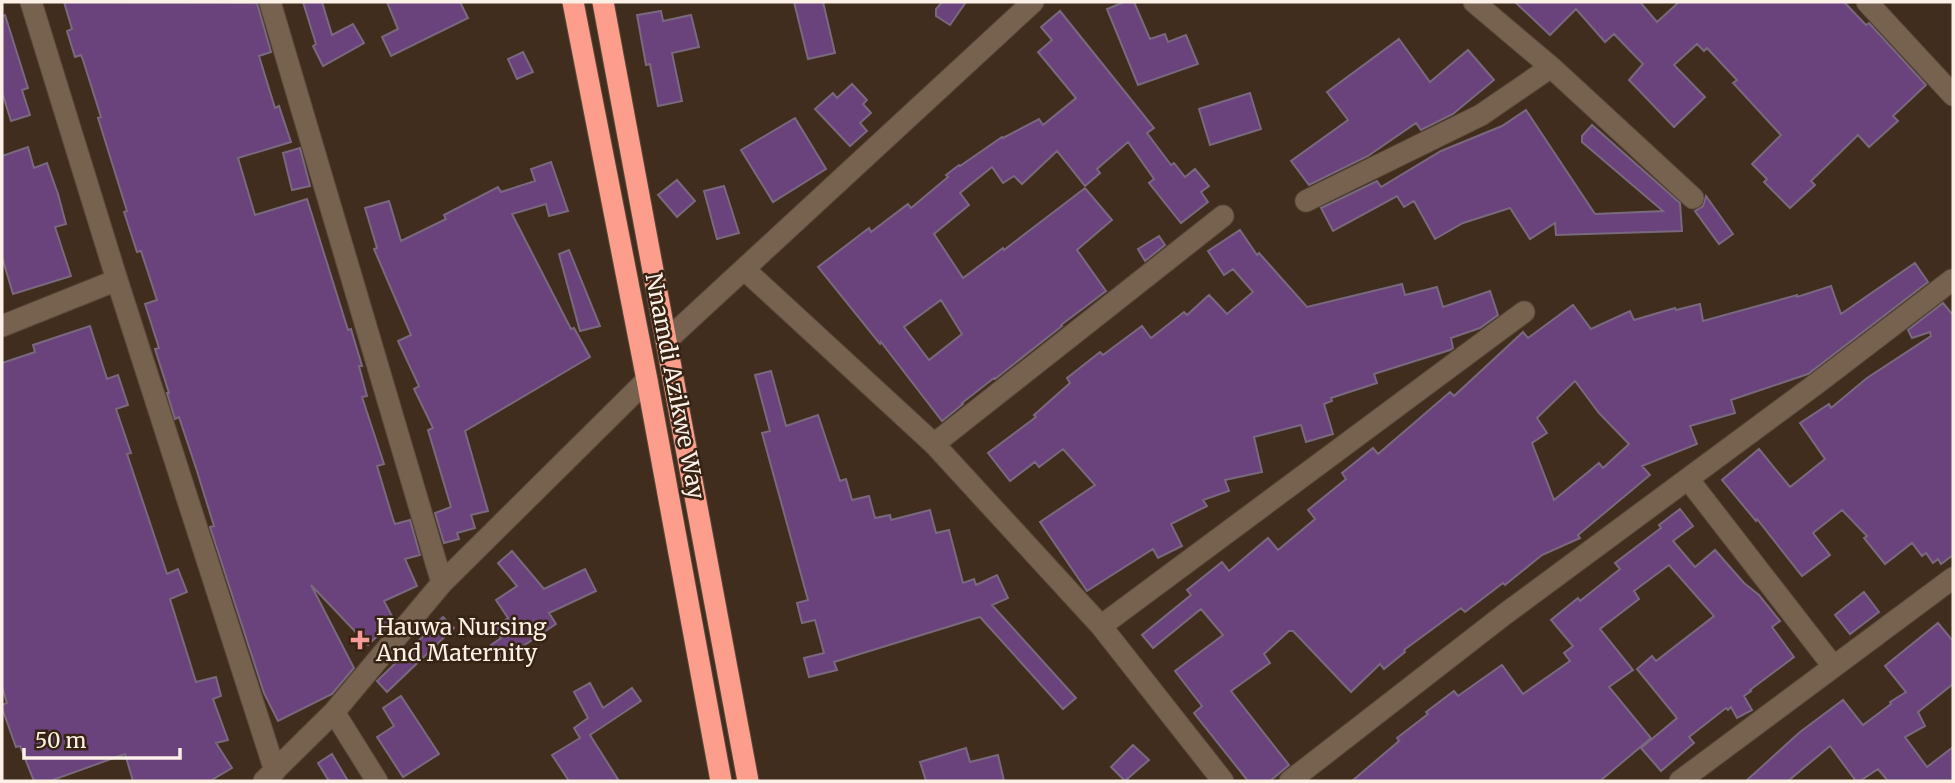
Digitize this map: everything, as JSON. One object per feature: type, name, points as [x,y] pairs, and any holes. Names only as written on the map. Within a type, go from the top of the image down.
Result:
[{"type":"highway","name":"Nnamdi Azikwe Way","points":[[573,2],[647,380],[721,781]]},
{"type":"highway","name":"Nnamdi Azikwe Way","points":[[603,2],[748,781]]},
{"type":"street","points":[[31,2],[270,776],[334,712],[442,583],[647,380]]},
{"type":"street","points":[[270,2],[442,583]]},
{"type":"street","points":[[666,341],[1033,2]]},
{"type":"street","points":[[1474,2],[1551,67],[1693,198]]},
{"type":"street","points":[[1867,2],[1953,95]]},
{"type":"street","points":[[1306,201],[1481,115],[1551,67]]},
{"type":"street","points":[[934,444],[1223,216]]},
{"type":"street","points":[[744,269],[934,444],[1101,626],[1223,781]]},
{"type":"street","points":[[2,327],[117,280]]},
{"type":"street","points":[[1290,781],[1505,614],[1952,280]]},
{"type":"street","points":[[1101,626],[1524,312]]},
{"type":"street","points":[[1688,479],[1833,666]]},
{"type":"street","points":[[1681,781],[1953,578]]},
{"type":"street","points":[[334,712],[377,781]]},
{"type":"building","points":[[64,2],[257,3],[271,52],[259,56],[275,108],[279,106],[291,142],[238,158],[255,215],[307,199],[362,366],[359,366],[367,396],[362,397],[384,464],[377,466],[393,519],[395,524],[410,520],[420,555],[405,559],[417,586],[384,601],[394,620],[368,645],[311,585],[354,668],[332,694],[278,721],[264,693],[210,527],[214,526],[196,468],[179,417],[175,419],[167,393],[155,349],[159,348],[145,304],[157,300],[141,251],[137,252],[124,212],[127,211],[83,60],[81,55],[75,57],[67,31],[72,29]]},
{"type":"building","points":[[303,2],[322,2],[332,35],[353,24],[364,43],[323,66],[313,46],[316,44]]},
{"type":"building","points":[[387,2],[460,2],[468,18],[391,56],[382,37],[398,29]]},
{"type":"building","points":[[794,2],[823,2],[835,53],[808,59]]},
{"type":"building","points":[[942,2],[966,2],[950,25],[936,16],[936,9]]},
{"type":"building","points":[[1124,2],[1134,2],[1150,39],[1165,34],[1168,42],[1186,35],[1198,64],[1138,85],[1107,9]]},
{"type":"building","points":[[1515,2],[1640,2],[1657,22],[1679,2],[1844,2],[1866,25],[1869,23],[1926,85],[1893,116],[1898,121],[1869,147],[1858,135],[1811,181],[1815,185],[1790,208],[1764,182],[1767,179],[1752,164],[1781,135],[1733,83],[1737,80],[1707,48],[1704,51],[1697,44],[1674,65],[1705,97],[1674,127],[1629,80],[1643,64],[1614,34],[1605,42],[1576,9],[1550,35]]},
{"type":"building","points":[[661,11],[663,21],[691,15],[699,47],[672,53],[682,101],[658,106],[650,64],[646,65],[637,15]]},
{"type":"building","points":[[1060,11],[1154,128],[1147,133],[1171,165],[1174,163],[1185,177],[1195,169],[1209,186],[1201,192],[1208,202],[1181,223],[1149,183],[1154,179],[1128,142],[1097,169],[1100,173],[1085,186],[1057,151],[1022,184],[1014,176],[1003,183],[992,167],[960,193],[969,205],[934,234],[963,278],[1085,188],[1112,220],[1077,250],[1106,291],[942,421],[818,267],[869,228],[871,232],[908,204],[911,208],[959,165],[1002,137],[1039,119],[1043,125],[1076,98],[1038,52],[1052,40],[1041,27]],"holes":[[[941,300],[962,334],[929,360],[904,327]]]},
{"type":"building","points":[[5,15],[28,88],[22,90],[30,115],[11,121],[2,92],[2,16]]},
{"type":"building","points":[[1399,39],[1430,82],[1468,50],[1494,80],[1453,114],[1421,130],[1416,123],[1368,156],[1309,185],[1291,161],[1348,120],[1327,92]]},
{"type":"building","points":[[523,52],[533,72],[517,79],[508,59]]},
{"type":"building","points":[[852,84],[867,100],[863,104],[871,113],[860,123],[867,131],[850,146],[815,109],[833,93],[837,98]]},
{"type":"building","points":[[1250,93],[1261,129],[1210,145],[1199,109]]},
{"type":"building","points":[[1526,110],[1595,214],[1663,211],[1582,142],[1582,136],[1592,125],[1680,203],[1682,231],[1556,235],[1555,223],[1530,239],[1510,208],[1463,223],[1435,239],[1414,201],[1404,207],[1397,196],[1333,231],[1321,208],[1377,181],[1381,187],[1441,151],[1502,126]]},
{"type":"building","points":[[795,118],[826,169],[773,202],[741,150]]},
{"type":"building","points":[[28,147],[34,168],[47,163],[58,194],[66,224],[55,227],[71,276],[13,294],[2,257],[2,156]]},
{"type":"building","points":[[300,148],[310,186],[292,190],[283,153]]},
{"type":"building","points":[[551,162],[568,211],[549,216],[546,204],[512,214],[571,329],[574,328],[590,357],[465,431],[488,511],[471,515],[475,528],[457,533],[459,539],[444,543],[435,513],[451,507],[428,430],[433,428],[414,389],[419,386],[398,341],[411,335],[374,249],[377,248],[365,208],[389,201],[401,241],[446,219],[444,215],[498,187],[501,192],[535,181],[531,169]]},
{"type":"building","points":[[677,180],[695,201],[677,217],[658,195]]},
{"type":"building","points":[[724,186],[739,233],[717,239],[704,191]]},
{"type":"building","points":[[1706,196],[1733,234],[1719,244],[1695,211],[1703,206]]},
{"type":"building","points":[[1240,230],[1257,255],[1259,253],[1307,307],[1402,284],[1405,295],[1437,287],[1443,307],[1490,291],[1498,315],[1480,328],[1451,338],[1453,348],[1450,350],[1374,374],[1377,383],[1331,398],[1332,401],[1324,404],[1333,434],[1306,442],[1301,425],[1254,437],[1262,472],[1225,480],[1229,491],[1203,500],[1207,506],[1171,524],[1182,546],[1158,558],[1153,549],[1087,591],[1040,522],[1095,485],[1063,449],[1039,467],[1035,462],[1010,481],[988,453],[1036,417],[1034,415],[1070,383],[1067,378],[1100,352],[1103,355],[1142,326],[1151,338],[1184,312],[1187,315],[1209,295],[1227,314],[1253,292],[1233,269],[1224,275],[1208,251]]},
{"type":"building","points":[[1159,236],[1165,245],[1145,261],[1138,249]]},
{"type":"building","points":[[569,250],[600,326],[580,331],[559,254]]},
{"type":"building","points":[[1915,263],[1928,282],[1808,374],[1731,400],[1735,413],[1690,426],[1697,444],[1642,466],[1650,475],[1578,535],[1580,538],[1542,555],[1465,612],[1461,608],[1404,650],[1405,652],[1384,669],[1380,664],[1351,692],[1293,631],[1289,631],[1264,654],[1270,663],[1231,691],[1289,765],[1270,781],[1248,781],[1194,713],[1202,706],[1175,671],[1223,635],[1201,609],[1153,648],[1142,635],[1191,595],[1187,590],[1222,562],[1229,571],[1268,538],[1278,550],[1315,519],[1308,510],[1346,479],[1342,473],[1373,448],[1378,454],[1450,392],[1454,396],[1523,332],[1528,338],[1573,305],[1591,329],[1630,311],[1634,320],[1700,304],[1703,321],[1831,286],[1841,314]],"holes":[[[1575,381],[1599,413],[1629,444],[1603,468],[1599,463],[1554,500],[1532,443],[1547,433],[1537,418]]]},
{"type":"building","points":[[1943,303],[1953,315],[1953,555],[1941,564],[1938,559],[1933,563],[1926,553],[1922,556],[1912,543],[1885,564],[1864,538],[1867,536],[1842,510],[1813,533],[1830,555],[1802,576],[1722,480],[1759,449],[1790,487],[1825,459],[1800,423],[1829,404],[1831,408],[1867,378],[1931,336],[1930,332],[1912,338],[1908,330]]},
{"type":"building","points":[[90,326],[107,379],[118,375],[128,405],[116,409],[131,453],[127,454],[167,574],[178,569],[187,592],[170,599],[196,682],[216,677],[221,696],[213,699],[228,740],[216,743],[232,768],[210,781],[133,781],[125,754],[50,781],[34,781],[20,746],[16,747],[2,708],[2,705],[7,703],[2,687],[2,363],[35,352],[33,345]]},
{"type":"building","points":[[771,371],[786,426],[818,415],[840,481],[846,479],[852,500],[869,496],[875,518],[890,515],[891,520],[930,510],[936,533],[949,530],[963,583],[974,579],[976,585],[997,575],[1008,598],[992,605],[1076,698],[1063,709],[980,617],[834,662],[837,670],[809,677],[804,658],[824,653],[815,620],[802,623],[797,603],[808,600],[762,433],[770,431],[755,375]]},
{"type":"building","points":[[1680,509],[1693,526],[1673,541],[1695,567],[1715,550],[1780,621],[1772,627],[1794,657],[1744,696],[1752,710],[1737,718],[1731,707],[1728,710],[1726,708],[1689,737],[1694,743],[1661,771],[1641,748],[1677,718],[1637,669],[1652,656],[1656,661],[1714,616],[1669,565],[1634,591],[1639,599],[1600,629],[1633,670],[1609,687],[1651,738],[1600,781],[1352,781],[1399,741],[1397,738],[1428,714],[1426,712],[1454,691],[1458,696],[1502,665],[1523,694],[1570,661],[1564,653],[1573,646],[1551,620],[1620,569],[1615,563],[1661,528],[1659,525]]},
{"type":"building","points":[[512,551],[544,589],[585,569],[596,591],[549,613],[556,624],[502,660],[491,645],[501,638],[494,628],[508,618],[496,600],[517,586],[498,563]]},
{"type":"building","points":[[1864,592],[1879,612],[1850,634],[1835,615]]},
{"type":"building","points":[[443,617],[454,628],[387,692],[377,681]]},
{"type":"building","points":[[1938,623],[1953,641],[1953,684],[1918,712],[1925,726],[1905,737],[1927,767],[1953,747],[1953,781],[1888,781],[1878,769],[1856,781],[1830,746],[1788,781],[1746,781],[1800,732],[1843,700],[1863,725],[1906,692],[1885,666]]},
{"type":"building","points":[[590,683],[603,708],[632,688],[641,701],[590,735],[619,781],[569,781],[552,755],[580,738],[574,728],[588,718],[574,692]]},
{"type":"building","points":[[401,696],[439,754],[403,777],[377,737],[394,726],[383,708]]},
{"type":"building","points":[[1133,745],[1149,760],[1125,781],[1111,767]]},
{"type":"building","points":[[966,748],[970,762],[998,755],[1004,781],[926,781],[920,762]]},
{"type":"building","points":[[332,754],[348,781],[329,781],[318,763]]},
{"type":"place","name":"Hauwa Nursing And Maternity","points":[[360,640]]}]
